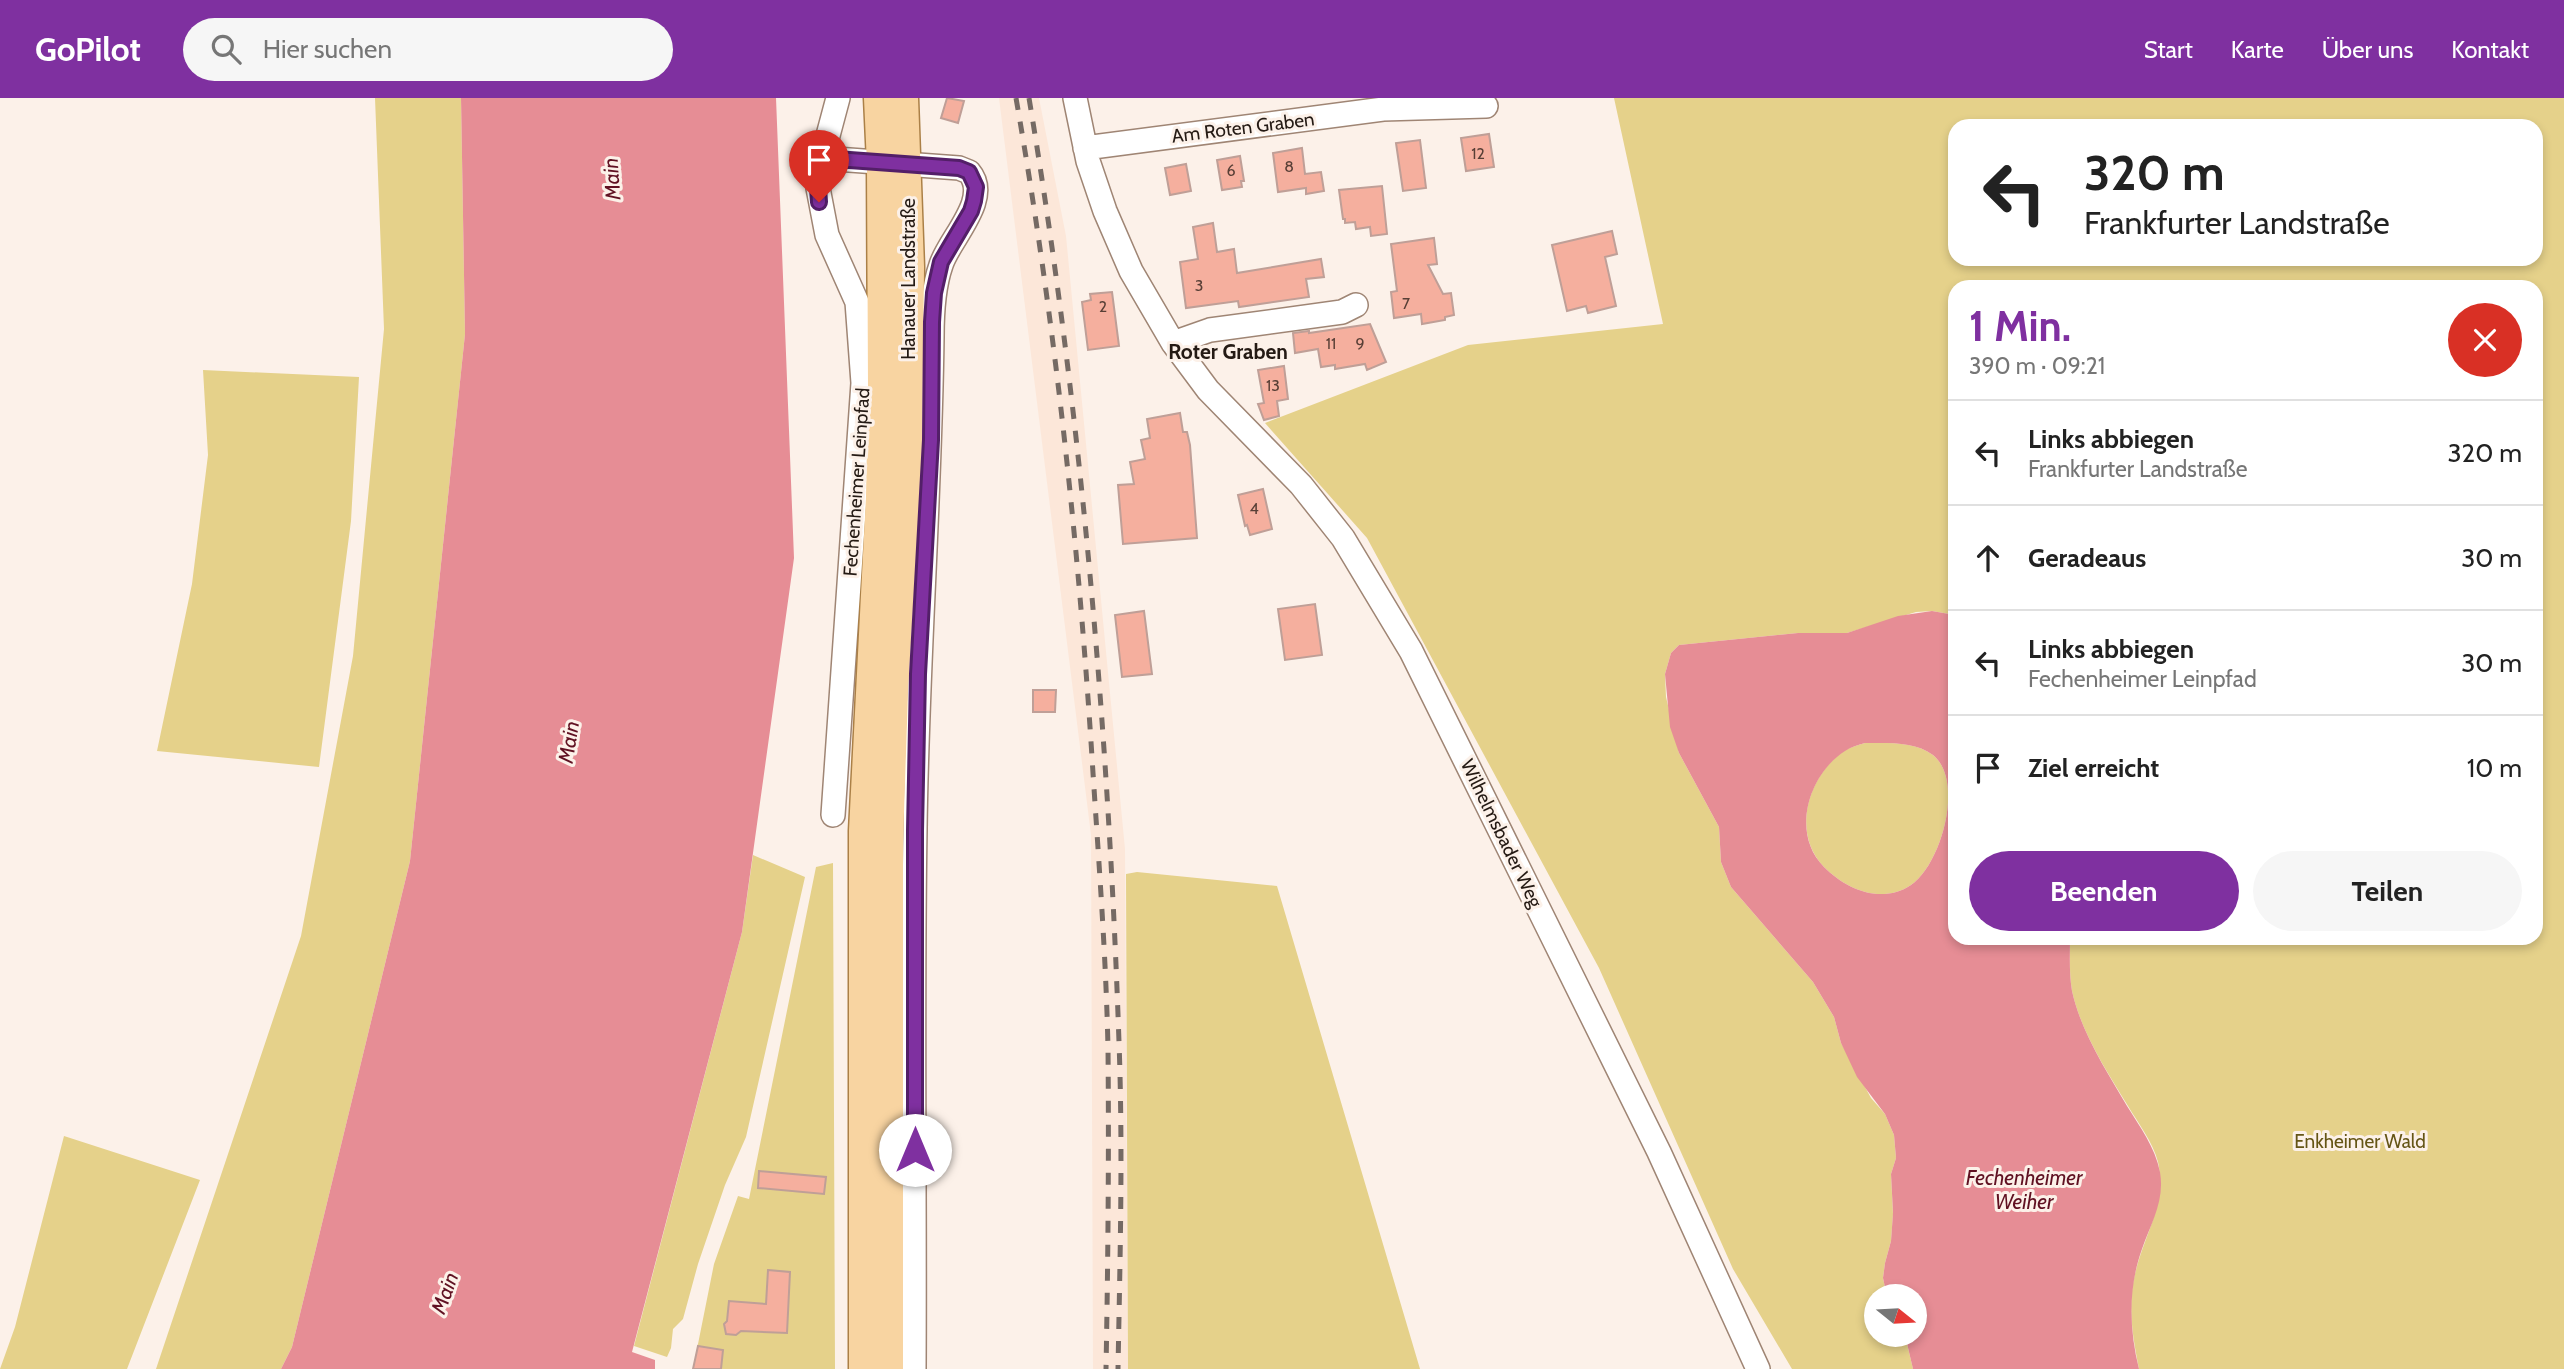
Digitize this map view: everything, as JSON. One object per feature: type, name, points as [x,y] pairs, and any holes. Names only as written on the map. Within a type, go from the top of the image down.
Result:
[{"type":"main road","name":"Hanauer Landstraße","points":[[879,98],[895,164]]},
{"type":"main road","name":"Hanauer Landstraße","points":[[888,1369],[888,842],[893,691],[907,461],[895,164],[903,98]]},
{"type":"main road","points":[[864,1369],[864,831],[881,497],[884,287],[895,164]]},
{"type":"street","name":"Fechenheimer Leinpfad","points":[[833,815],[863,383],[857,302],[827,234],[818,188],[822,158],[838,98]]},
{"type":"street","name":"Wilhelmsbader Weg","points":[[1075,98],[1085,148],[1116,238],[1131,271],[1173,344],[1208,390],[1301,485],[1343,538],[1411,650],[1659,1152],[1758,1369]]},
{"type":"street","name":"Am Roten Graben","points":[[1085,148],[1383,109],[1486,106]]},
{"type":"street","points":[[822,158],[959,168],[969,172],[976,187],[971,211],[941,262],[934,293],[932,322],[931,440],[918,674],[915,831],[914,1369]]},
{"type":"street","points":[[1173,344],[1210,330],[1342,312],[1356,304]]},
{"type":"shaded area","points":[[999,98],[1039,98],[1066,236],[1125,849],[1128,1369],[1093,1369],[1091,835]]},
{"type":"green space","points":[[375,98],[461,98],[465,334],[410,861],[292,1347],[281,1369],[156,1369],[301,936],[353,656],[384,329]]},
{"type":"green space","name":"Enkheimer Wald","points":[[1614,98],[2564,98],[2564,1369],[2139,1369],[2131,1298],[2139,1260],[2157,1205],[2160,1177],[2158,1162],[2149,1140],[2103,1065],[2081,1021],[2072,991],[2070,964],[2070,945],[2543,945],[2543,280],[1948,280],[1948,614],[1916,612],[1847,633],[1798,633],[1679,645],[1671,653],[1665,674],[1666,697],[1679,753],[1719,827],[1721,862],[1731,887],[1813,982],[1834,1017],[1841,1043],[1871,1098],[1885,1114],[1894,1135],[1896,1158],[1891,1174],[1891,1241],[1885,1263],[1884,1284],[1864,1284],[1864,1348],[1908,1348],[1913,1369],[1792,1369],[1733,1269],[1599,968],[1367,538],[1265,423],[1468,345],[1663,324]]},
{"type":"green space","points":[[203,370],[359,377],[351,521],[319,767],[157,751],[192,584],[208,455]]},
{"type":"green space","points":[[1865,743],[1900,744],[1926,750],[1942,767],[1947,783],[1945,822],[1932,860],[1911,885],[1888,894],[1864,892],[1833,875],[1814,853],[1808,837],[1808,804],[1822,773],[1832,760],[1845,750]]},
{"type":"green space","points":[[753,855],[805,877],[746,1137],[725,1185],[698,1264],[683,1319],[673,1329],[667,1357],[634,1346],[742,932]]},
{"type":"green space","points":[[833,863],[835,1369],[693,1369],[714,1264],[738,1196],[749,1199],[816,867]]},
{"type":"green space","points":[[1137,872],[1277,886],[1420,1369],[1128,1369],[1126,874]]},
{"type":"green space","points":[[64,1136],[200,1180],[127,1369],[0,1369],[15,1327]]},
{"type":"water","name":"Main","points":[[461,98],[776,98],[794,558],[742,932],[632,1352],[655,1360],[655,1369],[281,1369],[292,1347],[410,861],[465,334]]},
{"type":"water","name":"Fechenheimer Weiher","points":[[1932,611],[1948,614],[1948,802],[1948,945],[2070,945],[2072,991],[2081,1021],[2103,1065],[2155,1154],[2160,1172],[2159,1202],[2137,1264],[2132,1294],[2133,1339],[2139,1369],[1913,1369],[1908,1348],[1927,1348],[1927,1284],[1884,1284],[1883,1278],[1891,1241],[1891,1174],[1896,1158],[1894,1135],[1885,1114],[1857,1077],[1841,1043],[1834,1017],[1813,982],[1731,887],[1721,862],[1719,827],[1679,753],[1670,727],[1665,674],[1671,653],[1679,645],[1798,633],[1847,633],[1898,616]],"holes":[[[1865,743],[1918,747],[1933,755],[1942,767],[1947,783],[1945,822],[1940,842],[1922,875],[1900,891],[1876,894],[1853,888],[1824,867],[1808,838],[1806,821],[1808,805],[1822,774],[1832,761],[1845,751]]]},
{"type":"building","points":[[947,98],[964,101],[958,123],[941,118]]},
{"type":"building","points":[[1489,134],[1494,167],[1466,171],[1461,138]]},
{"type":"building","points":[[1420,140],[1426,188],[1403,191],[1396,143]]},
{"type":"building","points":[[1302,148],[1305,174],[1321,172],[1324,191],[1306,194],[1306,188],[1278,192],[1273,153]]},
{"type":"building","points":[[1240,156],[1244,181],[1241,181],[1242,187],[1222,190],[1217,160]]},
{"type":"building","points":[[1186,164],[1191,191],[1170,195],[1165,168]]},
{"type":"building","points":[[1382,186],[1387,234],[1371,236],[1370,227],[1356,229],[1355,222],[1345,223],[1339,190]]},
{"type":"building","points":[[1213,223],[1217,252],[1234,249],[1237,273],[1321,259],[1324,277],[1306,279],[1309,297],[1239,307],[1238,301],[1186,308],[1180,262],[1198,259],[1193,227]]},
{"type":"building","points":[[1612,231],[1617,254],[1605,257],[1616,306],[1588,313],[1586,306],[1567,311],[1552,245]]},
{"type":"building","points":[[1434,238],[1437,264],[1428,265],[1443,294],[1451,293],[1454,315],[1445,317],[1445,320],[1422,324],[1421,314],[1394,318],[1391,292],[1397,291],[1391,244]]},
{"type":"building","points":[[1112,292],[1119,346],[1088,350],[1082,302],[1091,300],[1090,294]]},
{"type":"building","points":[[1370,324],[1386,362],[1367,370],[1365,364],[1335,369],[1335,365],[1321,367],[1318,349],[1295,353],[1293,333]]},
{"type":"building","points":[[1284,366],[1288,399],[1277,401],[1279,416],[1264,420],[1258,404],[1264,403],[1258,370]]},
{"type":"building","points":[[1180,413],[1183,432],[1187,432],[1190,445],[1197,538],[1123,544],[1118,485],[1134,484],[1130,462],[1145,459],[1141,440],[1150,438],[1147,419]]},
{"type":"building","points":[[1263,489],[1272,529],[1250,535],[1247,525],[1245,526],[1238,495]]},
{"type":"building","points":[[1315,604],[1322,655],[1285,660],[1278,609]]},
{"type":"building","points":[[1144,611],[1152,674],[1122,677],[1115,615]]},
{"type":"building","points":[[1033,690],[1056,690],[1055,712],[1033,712]]},
{"type":"building","points":[[759,1171],[826,1177],[824,1194],[758,1188]]},
{"type":"building","points":[[768,1270],[790,1272],[787,1333],[741,1331],[736,1335],[726,1334],[724,1324],[727,1321],[729,1301],[766,1304]]},
{"type":"building","points":[[698,1346],[723,1350],[721,1369],[693,1369]]},
{"type":"railway","points":[[1016,98],[1054,350],[1073,519],[1087,688],[1108,1048],[1106,1369]]},
{"type":"railway","points":[[1029,98],[1077,450],[1108,805],[1120,1083],[1118,1369]]},
{"type":"district","name":"Roter Graben","points":[[1228,352]]},
{"type":"route","points":[[819,202],[819,171],[822,158],[959,168],[969,172],[976,187],[971,211],[941,262],[934,293],[932,322],[931,440],[918,674],[915,1150]]}]
